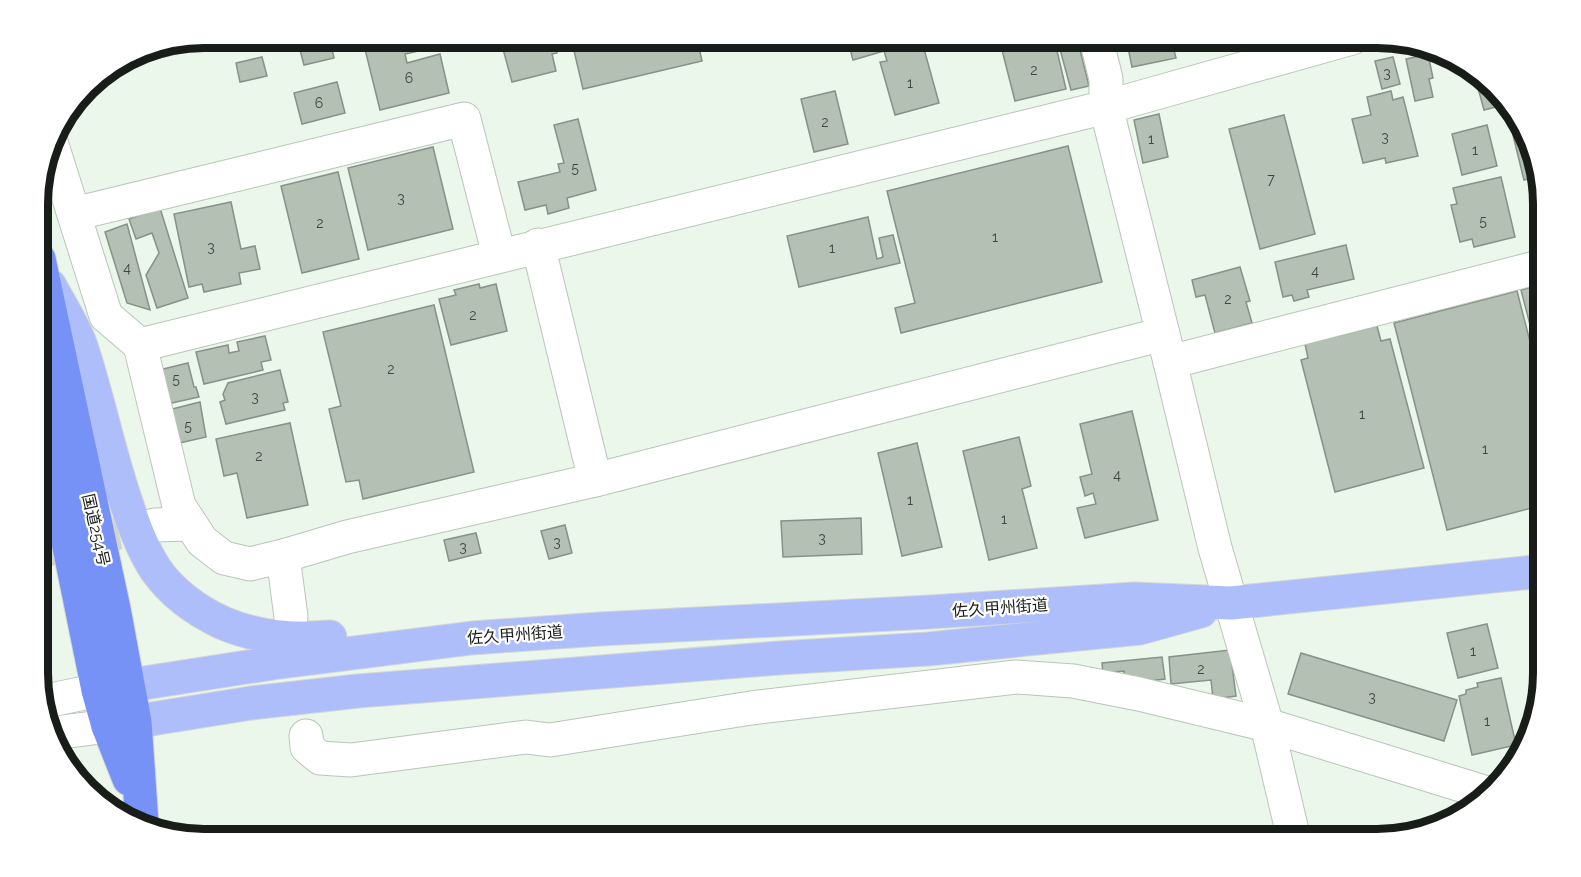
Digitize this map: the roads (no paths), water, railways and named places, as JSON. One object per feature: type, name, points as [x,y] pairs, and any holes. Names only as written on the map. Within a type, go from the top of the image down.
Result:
[{"type":"highway","name":"国道254号","points":[[48,299],[114,609],[113,688],[140,813]]},
{"type":"highway","points":[[48,434],[113,688]]},
{"type":"main road","points":[[48,280],[80,345],[119,481],[147,555],[168,585],[189,603],[208,616],[231,626],[276,638],[297,639],[395,632],[472,638]]},
{"type":"main road","name":"佐久甲州街道","points":[[113,688],[273,663],[472,638],[600,628],[930,612],[1134,599],[1231,603],[1533,572]]},
{"type":"main road","name":"佐久甲州街道","points":[[121,724],[251,703],[358,691],[767,659],[928,649],[1140,628],[1231,603]]},
{"type":"street","points":[[1098,48],[1106,79],[1106,107],[1215,548],[1269,730],[1292,829]]},
{"type":"street","points":[[140,345],[538,245],[1106,107],[1316,48]]},
{"type":"street","points":[[74,214],[464,119],[499,255]]},
{"type":"street","points":[[56,156],[106,316],[140,345],[179,506],[202,541],[224,558],[250,564],[347,537],[1167,348],[1533,268]]},
{"type":"street","points":[[538,245],[595,480]]},
{"type":"street","points":[[154,525],[189,524]]},
{"type":"street","points":[[283,556],[291,617]]},
{"type":"street","points":[[306,736],[308,747],[320,758],[351,760],[526,737],[550,740],[751,708],[1016,677],[1073,681],[1138,694],[1479,791]]},
{"type":"street","points":[[50,700],[113,688]]},
{"type":"street","points":[[60,732],[121,724]]},
{"type":"tunnel","points":[[48,550],[154,525]]},
{"type":"tunnel","points":[[293,633],[306,736]]},
{"type":"railway","points":[[151,57],[184,49]]}]
